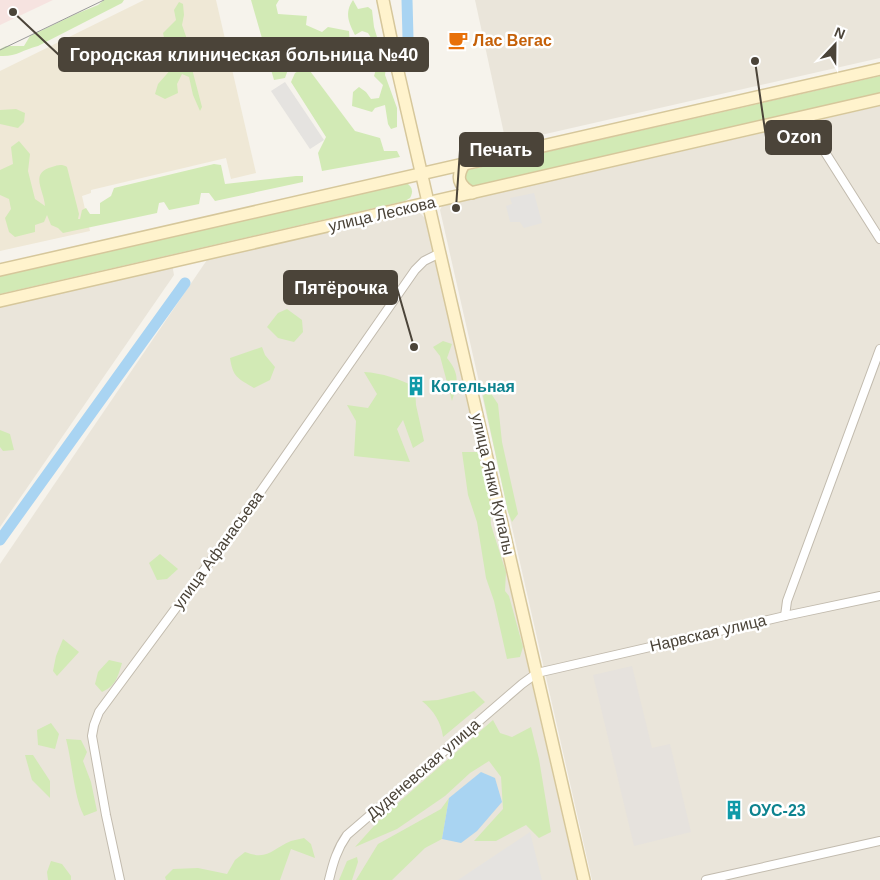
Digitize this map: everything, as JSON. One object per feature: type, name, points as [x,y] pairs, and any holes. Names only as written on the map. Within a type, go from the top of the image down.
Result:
[{"type":"main road","name":"улица Янки Купалы","points":[[383,0],[584,880]]},
{"type":"main road","name":"улица Лескова","points":[[0,270],[880,69]]},
{"type":"main road","name":"улица Лескова","points":[[0,301],[880,99]]},
{"type":"main road","points":[[464,164],[459,174],[459,180],[462,186],[472,193]]},
{"type":"street","points":[[809,115],[812,127],[823,149],[880,239]]},
{"type":"street","name":"улица Афанасьева","points":[[120,880],[106,816],[92,736],[99,712],[238,524],[415,270],[424,261],[440,253]]},
{"type":"street","points":[[785,616],[787,601],[880,349]]},
{"type":"street","name":"Нарвская улица","points":[[537,673],[880,596]]},
{"type":"street","name":"Дуденевская улица","points":[[329,880],[337,852],[347,835],[537,673]]},
{"type":"street","points":[[706,880],[880,841]]},
{"type":"shaded area","points":[[0,0],[53,0],[0,25]]},
{"type":"shaded area","points":[[144,0],[216,0],[256,173],[231,179],[226,158],[91,190],[91,193],[82,196],[90,231],[0,251],[0,71]]},
{"type":"shaded area","points":[[475,0],[880,0],[880,58],[506,143]]},
{"type":"shaded area","points":[[285,82],[324,140],[310,149],[271,91]]},
{"type":"shaded area","points":[[880,106],[880,880],[592,880],[440,210],[442,206]]},
{"type":"shaded area","points":[[534,193],[542,223],[524,228],[520,222],[510,222],[506,206],[512,204],[510,198]]},
{"type":"shaded area","points":[[417,210],[425,218],[577,880],[0,880],[0,564],[211,254]]},
{"type":"shaded area","points":[[172,264],[174,275],[0,527],[0,304]]},
{"type":"shaded area","points":[[632,666],[652,748],[670,744],[691,832],[634,846],[593,675]]},
{"type":"shaded area","points":[[530,832],[542,880],[458,880]]},
{"type":"green space","points":[[104,0],[124,0],[122,3],[38,46],[15,54],[0,56],[0,49],[6,46],[24,46],[30,36],[98,5]]},
{"type":"green space","points":[[251,0],[279,0],[276,5],[278,14],[307,16],[306,25],[322,32],[328,27],[349,31],[350,47],[338,43],[329,50],[326,71],[315,60],[312,38],[306,43],[302,53],[290,64],[285,78],[274,80]]},
{"type":"green space","points":[[353,0],[358,9],[368,7],[372,10],[374,27],[386,67],[385,75],[397,108],[397,127],[391,129],[388,124],[385,105],[375,108],[372,112],[352,106],[353,92],[359,87],[371,99],[379,98],[383,85],[374,76],[378,63],[371,55],[373,41],[368,33],[362,31],[355,35],[349,22],[348,14]]},
{"type":"green space","points":[[179,2],[183,4],[184,15],[182,25],[188,42],[191,65],[202,107],[200,111],[193,95],[189,77],[182,74],[177,84],[178,93],[165,99],[155,94],[158,84],[173,67],[186,66],[184,46],[173,41],[165,42],[163,33],[176,20],[174,10]]},
{"type":"green space","points":[[302,69],[310,71],[355,131],[380,138],[384,151],[397,151],[400,157],[322,171],[318,153],[326,137],[291,82],[295,73]]},
{"type":"green space","points":[[880,76],[880,95],[472,187],[468,187],[463,176],[468,170]]},
{"type":"green space","points":[[16,109],[25,113],[24,122],[18,128],[0,124],[0,110]]},
{"type":"green space","points":[[19,141],[30,154],[28,171],[35,199],[45,206],[39,178],[41,173],[56,166],[62,165],[67,167],[79,214],[78,219],[80,219],[82,210],[86,208],[90,214],[100,214],[100,203],[111,196],[114,188],[214,164],[221,165],[225,184],[296,176],[303,176],[303,182],[215,201],[209,193],[201,193],[199,204],[169,210],[164,202],[159,203],[157,213],[63,233],[51,225],[47,215],[44,222],[35,225],[35,232],[15,237],[9,232],[5,218],[11,209],[9,199],[0,195],[0,170],[13,164],[11,147]]},
{"type":"green space","points":[[405,182],[411,187],[412,191],[410,198],[405,201],[0,294],[0,275]]},
{"type":"green space","points":[[287,309],[302,320],[303,332],[294,342],[278,338],[267,327],[278,313]]},
{"type":"green space","points":[[443,341],[452,344],[447,358],[454,369],[457,379],[452,401],[440,356],[433,347]]},
{"type":"green space","points":[[262,347],[265,355],[275,367],[270,380],[254,388],[237,377],[230,358]]},
{"type":"green space","points":[[364,372],[391,377],[415,387],[416,405],[424,441],[413,448],[403,420],[397,429],[410,462],[354,456],[356,421],[347,405],[368,408],[377,394]]},
{"type":"green space","points":[[488,389],[498,404],[502,442],[518,514],[512,522],[508,512],[483,396]]},
{"type":"green space","points":[[0,430],[10,434],[14,450],[3,451],[0,447]]},
{"type":"green space","points":[[462,452],[478,452],[489,480],[491,525],[506,572],[505,591],[509,596],[523,647],[520,657],[507,659],[494,601],[486,578],[477,522],[468,495]]},
{"type":"green space","points":[[160,554],[178,569],[167,579],[157,580],[149,563]]},
{"type":"green space","points":[[63,639],[79,652],[57,676],[53,671],[56,656]]},
{"type":"green space","points":[[109,660],[122,663],[113,684],[102,692],[95,684],[98,672]]},
{"type":"green space","points":[[474,691],[485,702],[443,737],[441,726],[436,717],[422,701],[438,700]]},
{"type":"green space","points":[[493,720],[500,733],[512,737],[531,727],[539,759],[551,832],[539,838],[526,825],[496,841],[474,841],[503,809],[501,777],[489,761],[470,773],[445,796],[397,829],[355,847],[383,816]]},
{"type":"green space","points":[[51,723],[59,734],[55,749],[38,745],[37,730]]},
{"type":"green space","points":[[66,739],[81,740],[87,752],[83,761],[91,782],[97,811],[84,816],[78,799]]},
{"type":"green space","points":[[25,755],[33,755],[50,781],[50,798],[32,780]]},
{"type":"green space","points":[[449,798],[442,839],[425,848],[392,880],[356,880],[378,844],[441,809]]},
{"type":"green space","points":[[304,838],[311,844],[315,858],[291,849],[280,880],[166,880],[165,877],[173,869],[198,868],[227,874],[235,860],[245,852],[265,855],[291,841]]},
{"type":"green space","points":[[357,857],[358,862],[352,880],[339,880],[347,861]]},
{"type":"green space","points":[[51,861],[62,864],[71,876],[71,880],[48,880],[47,872]]},
{"type":"water","points":[[481,772],[495,778],[502,802],[477,831],[461,843],[442,839],[449,798]]},
{"type":"waterway","points":[[407,0],[408,38]]},
{"type":"waterway","points":[[0,540],[185,283]]},
{"type":"tram line","points":[[0,50],[104,0]]},
{"type":"place","name":"Городская клиническая больница №40","points":[[13,12]]},
{"type":"place","name":"Лас Вегас","points":[[458,40]]},
{"type":"place","name":"Ozon","points":[[755,61]]},
{"type":"place","name":"Печать","points":[[456,208]]},
{"type":"place","name":"Пятёрочка","points":[[414,347]]},
{"type":"place","name":"Котельная","points":[[416,386]]},
{"type":"place","name":"ОУС-23","points":[[734,810]]}]
